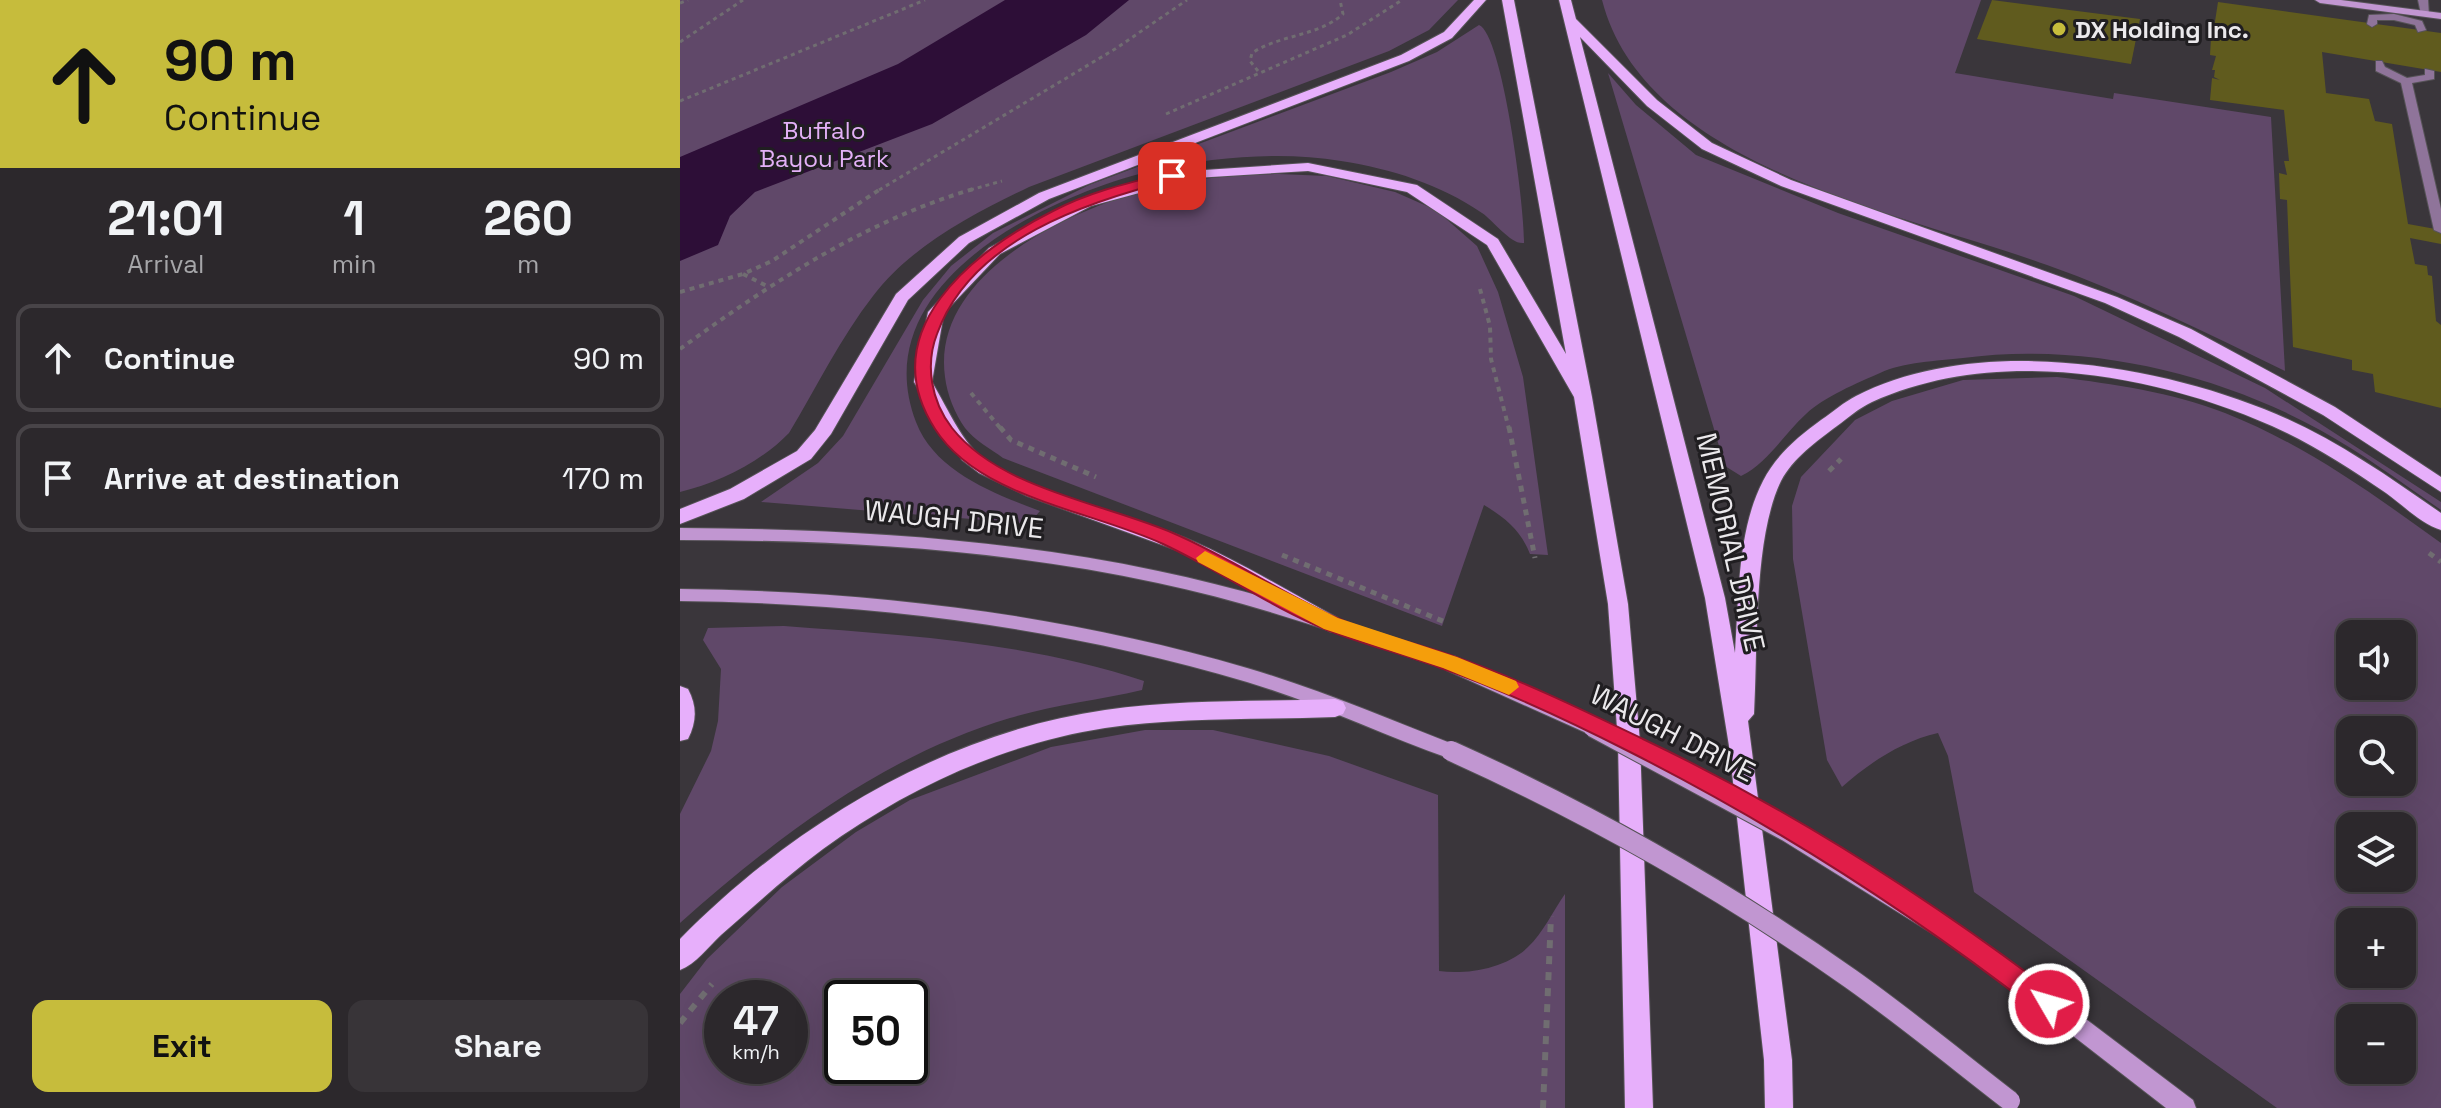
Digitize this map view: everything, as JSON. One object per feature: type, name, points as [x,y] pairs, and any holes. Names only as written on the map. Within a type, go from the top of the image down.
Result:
[{"type":"main road","points":[[680,517],[737,494],[804,455],[822,434],[902,297],[964,240],[1044,196],[1405,58],[1448,35],[1480,0]]},
{"type":"main road","points":[[1508,0],[1583,397],[1618,604],[1627,711],[1639,1106]]},
{"type":"main road","points":[[2320,0],[2393,13],[2441,16]]},
{"type":"main road","points":[[1566,9],[1660,110],[1719,152],[1786,183],[2066,283],[2185,333],[2329,411],[2441,486]]},
{"type":"main road","name":"MEMORIAL DRIVE","points":[[1566,9],[1715,598],[1741,746],[1778,1060],[1779,1108]]},
{"type":"main road","points":[[1331,624],[1168,538],[1012,481],[971,459],[943,428],[926,394],[922,354],[937,313],[966,274],[1007,242],[1060,212],[1116,190],[1217,169],[1268,166],[1314,168],[1366,176],[1447,204],[1476,223],[1493,242],[1583,397]]},
{"type":"main road","points":[[1741,746],[1757,535],[1771,483],[1805,439],[1865,398],[1936,375],[2022,367],[2111,373],[2185,388],[2256,412],[2318,442],[2441,523]]},
{"type":"main road","name":"WAUGH DRIVE","points":[[680,534],[767,533],[914,542],[1038,556],[1160,577],[1331,624],[1450,663],[1637,745],[1745,804],[1981,952],[2185,1108]]},
{"type":"main road","points":[[680,595],[873,602],[996,616],[1136,644],[1250,675],[1451,751],[1589,815],[1723,895],[1851,979],[2014,1104]]},
{"type":"main road","points":[[680,695],[685,705],[680,732]]},
{"type":"main road","points":[[680,958],[770,874],[853,814],[933,771],[1017,737],[1106,719],[1335,708]]},
{"type":"main road","points":[[1778,1060],[1785,1108]]},
{"type":"lane","points":[[2423,0],[2426,14]]},
{"type":"lane","points":[[2372,24],[2372,17],[2393,13],[2419,23],[2421,30]]},
{"type":"lane","points":[[2379,63],[2380,69],[2406,81],[2430,77],[2429,71]]},
{"type":"lane","points":[[2406,81],[2440,230]]},
{"type":"path","points":[[680,3],[688,0]]},
{"type":"path","points":[[680,42],[743,0]]},
{"type":"path","points":[[680,101],[925,0]]},
{"type":"path","points":[[680,292],[743,274],[796,247],[909,170],[1115,49],[1187,0]]},
{"type":"path","points":[[1258,71],[1250,61],[1252,53],[1272,42],[1335,22],[1343,14],[1340,0]]},
{"type":"path","points":[[743,274],[770,287]]},
{"type":"path","points":[[1478,280],[1490,326],[1491,359],[1501,388],[1535,558]]},
{"type":"path","points":[[964,383],[1011,440],[1106,482]]},
{"type":"path","points":[[1829,471],[1845,455]]},
{"type":"path","points":[[1268,549],[1445,622]]},
{"type":"path","points":[[2423,549],[2441,562]]},
{"type":"path","points":[[1543,1108],[1551,916]]},
{"type":"path","points":[[680,1023],[704,993]]},
{"type":"green space","name":"Buffalo Bayou Park","points":[[680,0],[1458,0],[1429,30],[1389,51],[1029,187],[945,232],[906,261],[873,296],[839,346],[789,433],[739,470],[680,492]]},
{"type":"green space","points":[[1602,0],[1981,0],[1955,73],[2113,99],[2114,93],[2271,117],[2285,371],[2108,288],[1855,203],[1787,176],[1724,144],[1670,105],[1628,57]]},
{"type":"green space","points":[[1479,25],[1488,36],[1504,90],[1517,163],[1524,243],[1514,240],[1466,203],[1432,186],[1397,173],[1341,161],[1295,156],[1224,159],[1155,170],[1112,182],[1018,224],[975,254],[940,288],[916,328],[907,373],[916,422],[925,439],[937,455],[968,479],[1040,511],[1033,519],[1021,523],[761,502],[818,463],[843,436],[923,300],[951,266],[993,233],[1089,185],[1391,72],[1437,52]]},
{"type":"green space","points":[[1608,73],[1636,105],[1696,155],[1838,213],[2074,296],[2265,388],[2441,502],[2441,510],[2336,439],[2237,392],[2147,366],[2054,354],[1963,358],[1889,369],[1813,408],[1767,456],[1741,476],[1725,466]]},
{"type":"green space","points":[[1279,174],[1327,176],[1395,192],[1436,210],[1477,246],[1498,292],[1523,377],[1548,555],[1530,554],[1512,526],[1484,505],[1442,626],[1003,458],[965,428],[950,397],[945,377],[946,341],[959,308],[981,279],[1010,254],[1078,214],[1146,190],[1212,178]]},
{"type":"green space","points":[[2057,377],[2184,400],[2254,425],[2310,455],[2441,543],[2441,1108],[2277,1108],[1974,892],[1948,756],[1938,733],[1912,741],[1887,754],[1842,787],[1827,760],[1793,559],[1792,506],[1801,477],[1855,420],[1892,401],[1963,380]]},
{"type":"green space","points":[[784,626],[966,642],[1056,657],[1144,681],[1142,690],[1010,718],[963,734],[919,754],[834,802],[794,830],[680,923],[680,814],[711,751],[718,721],[721,669],[703,640],[708,628]]},
{"type":"green space","points":[[1145,730],[1213,730],[1329,756],[1438,795],[1439,971],[1462,972],[1486,968],[1519,954],[1538,935],[1565,894],[1565,1108],[680,1108],[680,994],[707,959],[782,887],[856,832],[910,800],[1051,747]]},
{"type":"shaded area","points":[[1005,0],[1129,0],[1086,35],[932,124],[755,192],[730,216],[718,245],[680,261],[680,157],[898,64]]},
{"type":"building","name":"DX Holding Inc.","points":[[1992,0],[2140,19],[2131,64],[1977,39]]},
{"type":"building","points":[[2218,2],[2441,33],[2441,72],[2322,52],[2326,93],[2369,99],[2375,121],[2392,124],[2408,224],[2441,230],[2441,244],[2410,238],[2415,264],[2427,266],[2428,275],[2432,276],[2436,321],[2441,325],[2441,408],[2375,392],[2373,374],[2352,370],[2352,360],[2293,347],[2287,200],[2280,199],[2279,173],[2287,175],[2284,161],[2289,161],[2284,110],[2210,100],[2212,78],[2220,80],[2214,77],[2215,70],[2212,70],[2216,56],[2210,55],[2211,38],[2217,39],[2214,28]]},
{"type":"slow traffic","points":[[1205,558],[1331,624],[1450,663],[1509,687]]},
{"type":"place","name":"DX Holding Inc.","points":[[2059,29]]},
{"type":"route","points":[[1172,176],[1116,190],[1060,212],[1007,242],[966,274],[937,313],[922,354],[926,394],[943,428],[971,459],[1012,481],[1168,538],[1331,624],[1450,663],[1549,703],[1637,745],[1772,819],[1895,896],[1981,952],[2049,1004]]}]
